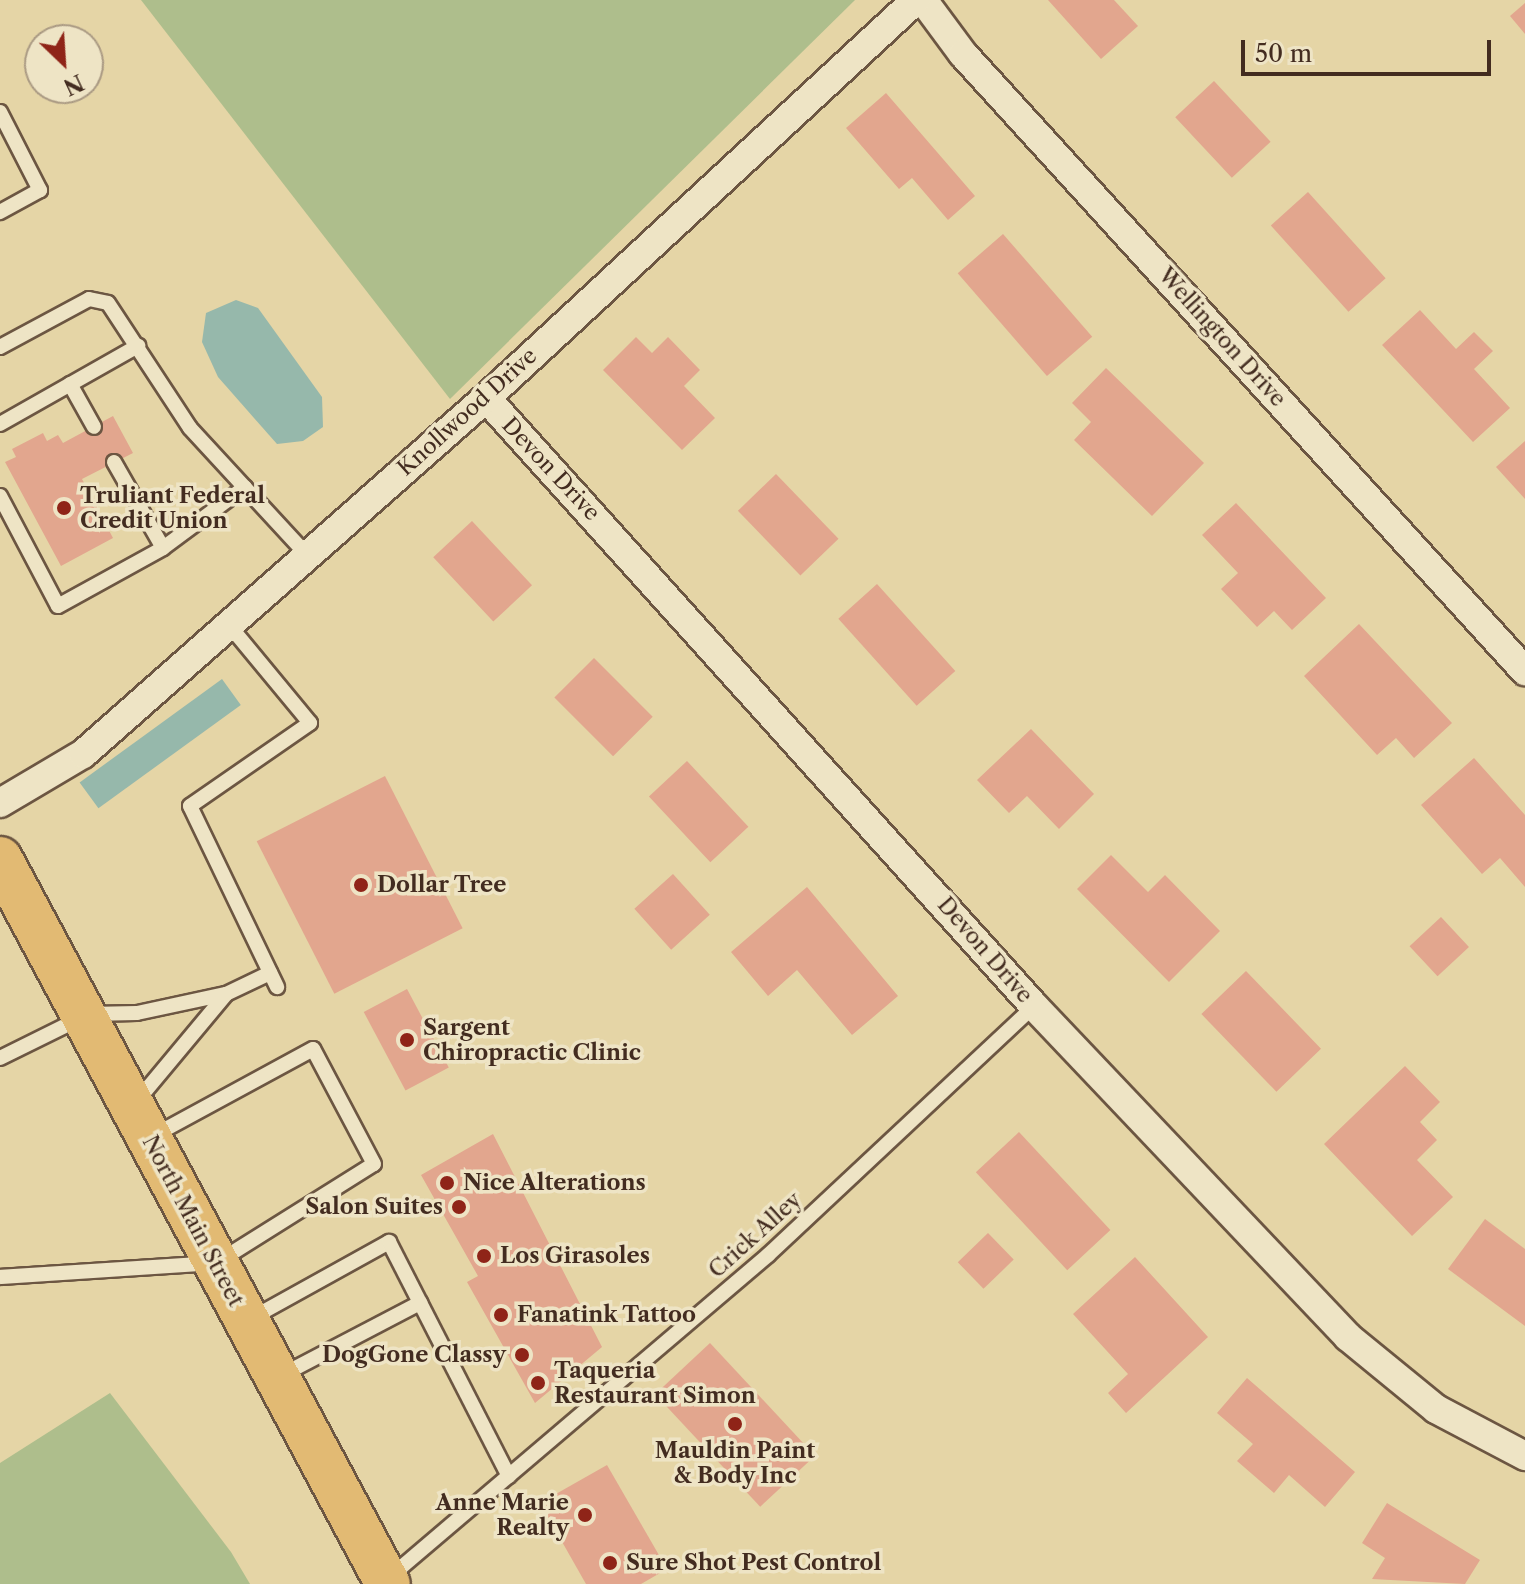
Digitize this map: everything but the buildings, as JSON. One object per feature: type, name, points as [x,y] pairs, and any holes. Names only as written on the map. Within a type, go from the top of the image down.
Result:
[{"type":"main road","name":"North Main Street","points":[[0,859],[89,1014],[140,1122],[387,1582]]},
{"type":"street","name":"Knollwood Drive","points":[[0,803],[83,754],[486,398],[916,0]]},
{"type":"street","name":"Wellington Drive","points":[[923,0],[963,54],[1525,671]]},
{"type":"street","name":"Devon Drive","points":[[486,398],[1034,1006],[1348,1337],[1436,1409],[1525,1456]]},
{"type":"lane","points":[[0,112],[40,190],[0,212]]},
{"type":"lane","points":[[0,347],[89,299],[108,303],[190,428],[307,555]]},
{"type":"lane","points":[[0,424],[138,346]]},
{"type":"lane","points":[[70,384],[94,427]]},
{"type":"lane","points":[[114,462],[163,548]]},
{"type":"lane","points":[[0,496],[58,606],[163,548],[245,487]]},
{"type":"lane","points":[[229,625],[310,723],[190,806],[277,987]]},
{"type":"lane","points":[[0,1058],[89,1014],[226,994],[270,973]]},
{"type":"lane","points":[[140,1122],[226,994]]},
{"type":"lane","name":"Crick Alley","points":[[387,1582],[768,1255],[1034,1006]]},
{"type":"lane","points":[[0,1277],[216,1263],[374,1164],[313,1049],[140,1122]]},
{"type":"lane","points":[[246,1321],[389,1242],[509,1476]]},
{"type":"lane","points":[[277,1377],[420,1303]]},
{"type":"green space","points":[[141,0],[855,0],[450,399]]},
{"type":"green space","points":[[110,1393],[231,1552],[250,1584],[0,1584],[0,1463]]},
{"type":"shaded area","points":[[236,300],[258,308],[322,397],[323,427],[303,441],[277,444],[218,377],[202,342],[206,313]]},
{"type":"shaded area","points":[[222,679],[241,705],[98,808],[80,782]]},
{"type":"place","name":"Truliant Federal Credit Union","points":[[64,508]]},
{"type":"place","name":"Dollar Tree","points":[[361,885]]},
{"type":"place","name":"Sargent Chiropractic Clinic","points":[[407,1040]]},
{"type":"place","name":"Nice Alterations","points":[[447,1183]]},
{"type":"place","name":"Salon Suites","points":[[459,1207]]},
{"type":"place","name":"Los Girasoles","points":[[484,1256]]},
{"type":"place","name":"Fanatink Tattoo","points":[[501,1315]]},
{"type":"place","name":"DogGone Classy","points":[[522,1355]]},
{"type":"place","name":"Taqueria Restaurant Simon","points":[[538,1383]]},
{"type":"place","name":"Mauldin Paint & Body Inc","points":[[735,1424]]},
{"type":"place","name":"Anne Marie Realty","points":[[585,1515]]},
{"type":"place","name":"Sure Shot Pest Control","points":[[610,1563]]}]
